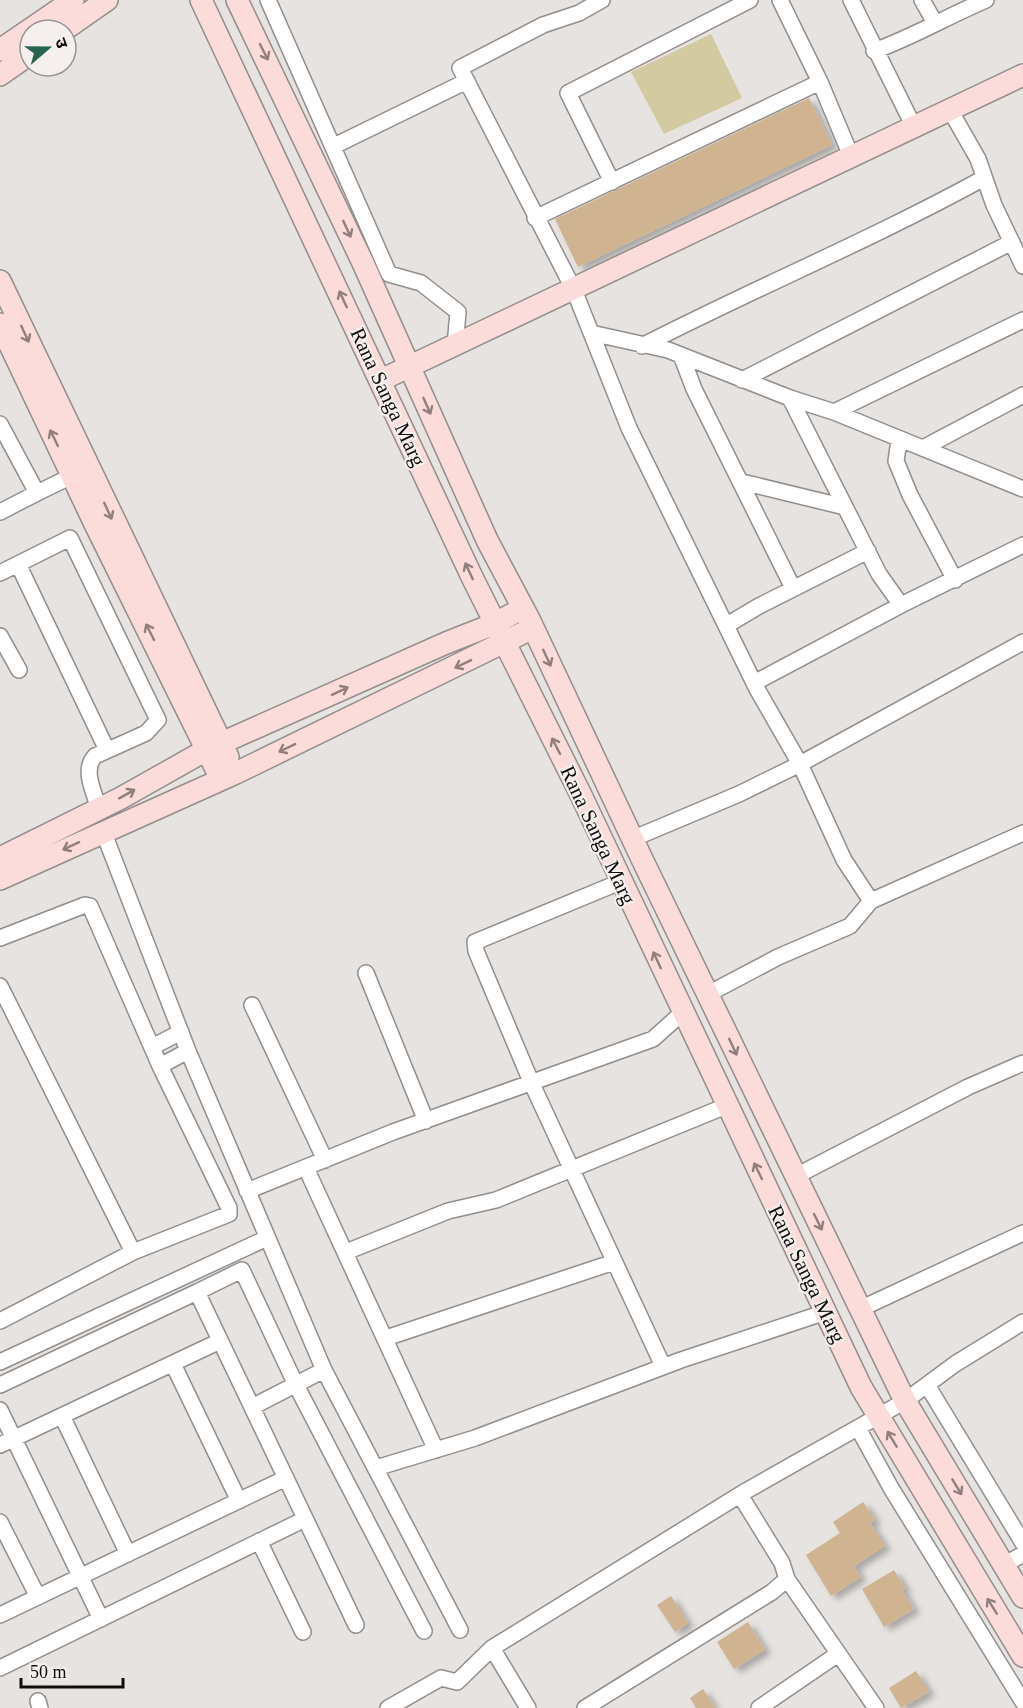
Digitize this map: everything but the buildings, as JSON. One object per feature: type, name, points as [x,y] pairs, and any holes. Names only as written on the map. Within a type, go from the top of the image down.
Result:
[{"type":"main road","points":[[0,50],[73,0]]},
{"type":"main road","points":[[78,20],[107,0]]},
{"type":"main road","name":"Rana Sanga Marg","points":[[201,0],[499,634],[581,795],[620,882],[861,1387],[1023,1656]]},
{"type":"main road","name":"Rana Sanga Marg","points":[[237,0],[410,366],[487,540],[533,628],[632,839],[905,1401],[1023,1597]]},
{"type":"main road","points":[[0,75],[18,62]]},
{"type":"main road","points":[[381,380],[1023,76]]},
{"type":"main road","points":[[0,281],[80,472]]},
{"type":"main road","points":[[0,324],[80,472],[229,776]]},
{"type":"main road","points":[[0,879],[229,776],[499,634],[523,608]]},
{"type":"main road","points":[[0,858],[99,809],[215,747],[446,642],[533,628]]},
{"type":"street","points":[[268,0],[389,274],[421,283],[458,312],[455,346]]},
{"type":"street","points":[[602,0],[579,13],[543,25],[460,68],[535,218],[574,290],[629,428],[754,683],[800,764],[844,860],[871,901]]},
{"type":"street","points":[[612,182],[568,93],[750,0]]},
{"type":"street","points":[[780,0],[820,82],[851,156]]},
{"type":"street","points":[[851,0],[874,51],[914,127]]},
{"type":"street","points":[[922,0],[935,23]]},
{"type":"street","points":[[874,51],[907,39],[935,23],[986,0]]},
{"type":"street","points":[[334,146],[466,81]]},
{"type":"street","points":[[535,218],[820,82]]},
{"type":"street","points":[[950,110],[978,159],[984,178],[1023,266]]},
{"type":"street","points":[[642,346],[756,289],[851,246],[984,178]]},
{"type":"street","points":[[742,380],[1012,242]]},
{"type":"street","points":[[834,411],[1023,320]]},
{"type":"street","points":[[591,333],[681,355],[790,398],[834,411],[1023,489]]},
{"type":"street","points":[[681,355],[694,389],[793,588]]},
{"type":"street","points":[[923,448],[1023,395]]},
{"type":"street","points":[[790,398],[879,574],[901,605]]},
{"type":"street","points":[[0,424],[6,449],[37,493]]},
{"type":"street","points":[[905,441],[898,447],[896,461],[910,495],[955,580]]},
{"type":"street","points":[[0,512],[80,472]]},
{"type":"street","points":[[742,482],[845,507]]},
{"type":"street","points":[[0,573],[70,538],[158,720],[146,733],[95,756],[89,762],[88,770],[99,809]]},
{"type":"street","points":[[754,683],[901,605],[1023,545]]},
{"type":"street","points":[[727,625],[793,588],[868,552]]},
{"type":"street","points":[[18,564],[107,750]]},
{"type":"street","points":[[0,636],[19,670]]},
{"type":"street","points":[[632,839],[739,794],[800,764],[1023,642]]},
{"type":"street","points":[[103,831],[188,1052],[324,1370],[459,1630]]},
{"type":"street","points":[[708,994],[778,957],[850,926],[871,901],[1023,833]]},
{"type":"street","points":[[620,882],[475,942],[476,951],[532,1084],[663,1366]]},
{"type":"street","points":[[0,938],[85,905],[90,906],[160,1066],[229,1208],[229,1214],[133,1252],[0,1321]]},
{"type":"street","points":[[366,973],[426,1121]]},
{"type":"street","points":[[0,986],[133,1252]]},
{"type":"street","points":[[252,1005],[325,1160]]},
{"type":"street","points":[[247,1191],[426,1121],[653,1039],[682,1013]]},
{"type":"street","points":[[152,1047],[181,1032]]},
{"type":"street","points":[[160,1066],[188,1052]]},
{"type":"street","points":[[796,1176],[968,1087],[1023,1063]]},
{"type":"street","points":[[346,1252],[448,1211],[496,1200],[726,1106]]},
{"type":"street","points":[[306,1168],[436,1450]]},
{"type":"street","points":[[860,1309],[1023,1233]]},
{"type":"street","points":[[0,1362],[267,1238]]},
{"type":"street","points":[[386,1338],[614,1262]]},
{"type":"street","points":[[0,1385],[242,1270],[296,1385],[424,1631]]},
{"type":"street","points":[[197,1292],[356,1625]]},
{"type":"street","points":[[376,1468],[436,1450],[663,1366],[826,1312]]},
{"type":"street","points":[[388,1708],[441,1678],[457,1682],[492,1648],[740,1495],[858,1428],[877,1414],[905,1401],[1021,1326]]},
{"type":"street","points":[[7,1442],[220,1341]]},
{"type":"street","points":[[173,1364],[239,1501]]},
{"type":"street","points":[[252,1407],[324,1370]]},
{"type":"street","points":[[927,1385],[1023,1543]]},
{"type":"street","points":[[0,1410],[7,1442],[101,1619]]},
{"type":"street","points":[[62,1416],[128,1554]]},
{"type":"street","points":[[858,1428],[891,1488],[1023,1701]]},
{"type":"street","points":[[0,1615],[286,1478]]},
{"type":"street","points":[[740,1495],[782,1563],[787,1579],[876,1708]]},
{"type":"street","points":[[0,1668],[305,1519]]},
{"type":"street","points":[[0,1522],[38,1597]]},
{"type":"street","points":[[259,1541],[303,1632]]},
{"type":"street","points":[[1004,1565],[1023,1554]]},
{"type":"street","points":[[585,1708],[772,1592],[787,1579]]},
{"type":"street","points":[[492,1648],[528,1708]]},
{"type":"street","points":[[759,1708],[838,1654]]},
{"type":"shaded area","points":[[711,34],[742,98],[664,134],[631,72]]}]
